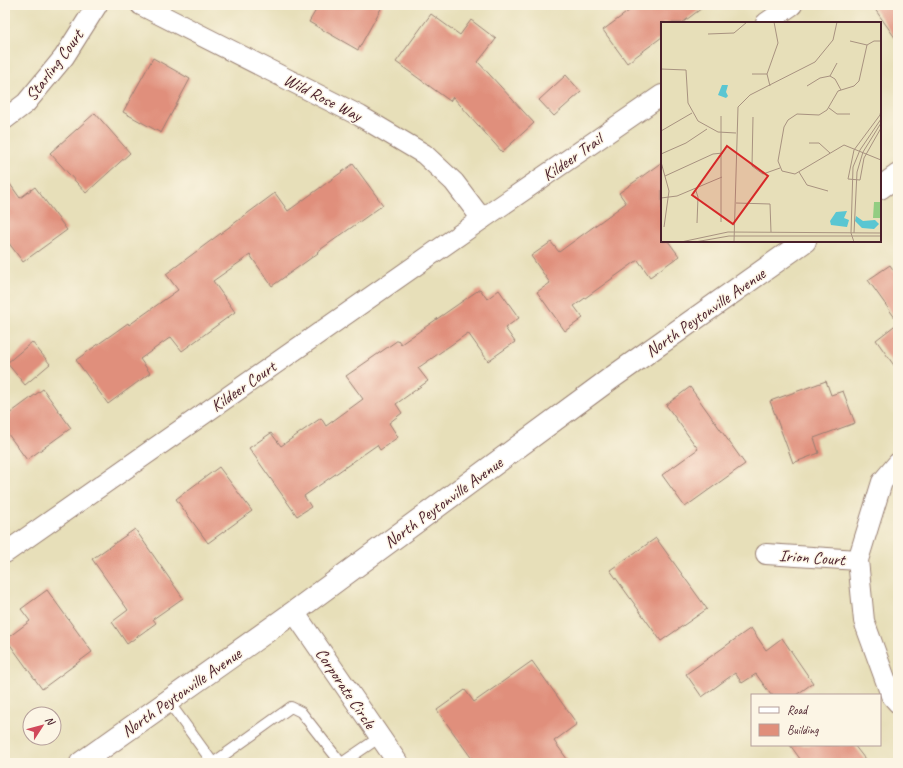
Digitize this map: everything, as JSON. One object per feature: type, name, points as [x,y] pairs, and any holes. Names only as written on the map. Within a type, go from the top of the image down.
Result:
[{"type":"street","name":"Starling Court","points":[[5,119],[26,102],[64,57],[97,5]]},
{"type":"street","name":"Wild Rose Way","points":[[141,5],[360,116],[424,154],[454,182],[482,219]]},
{"type":"street","points":[[767,22],[785,7]]},
{"type":"street","name":"Kildeer Trail","points":[[482,219],[661,96]]},
{"type":"street","points":[[881,187],[898,175]]},
{"type":"street","name":"Kildeer Court","points":[[5,553],[482,219]]},
{"type":"street","name":"North Peytonville Avenue","points":[[81,763],[294,612],[610,379],[804,242]]},
{"type":"street","points":[[898,463],[882,482],[858,560],[864,621],[891,695],[898,703]]},
{"type":"street","name":"Irion Court","points":[[766,554],[858,560]]},
{"type":"street","name":"Corporate Circle","points":[[294,612],[398,763]]},
{"type":"lane","points":[[168,701],[213,763],[291,707],[302,712],[342,763],[380,737]]},
{"type":"building","points":[[319,5],[383,5],[358,50],[309,22]]},
{"type":"building","points":[[637,5],[706,5],[683,22],[661,22],[661,38],[627,63],[603,30]]},
{"type":"building","points":[[872,5],[898,5],[898,42]]},
{"type":"building","points":[[431,14],[460,35],[471,20],[496,39],[478,62],[534,123],[502,152],[453,97],[450,101],[396,62]]},
{"type":"building","points":[[153,58],[190,79],[161,133],[123,112]]},
{"type":"building","points":[[566,75],[581,92],[554,116],[539,100]]},
{"type":"building","points":[[95,113],[130,153],[86,193],[50,153]]},
{"type":"building","points":[[661,163],[661,242],[669,242],[679,256],[650,277],[638,260],[574,306],[583,318],[565,331],[537,292],[550,283],[531,256],[551,242],[559,252],[626,203],[619,193]]},
{"type":"building","points":[[353,164],[383,205],[272,286],[250,255],[213,281],[235,312],[182,351],[171,337],[140,359],[150,373],[108,404],[76,360],[178,290],[166,274],[275,193],[288,211]]},
{"type":"building","points":[[5,177],[20,198],[35,187],[67,230],[23,262],[5,238]]},
{"type":"building","points":[[890,265],[898,277],[898,322],[868,280]]},
{"type":"building","points":[[480,289],[487,299],[499,290],[519,318],[505,328],[515,342],[488,361],[468,333],[418,368],[428,381],[396,404],[402,413],[389,423],[398,437],[380,450],[377,445],[304,496],[311,507],[297,516],[249,448],[271,433],[281,446],[321,418],[326,426],[363,399],[346,376],[398,340],[401,344]]},
{"type":"building","points":[[898,323],[898,371],[876,340]]},
{"type":"building","points":[[32,342],[50,364],[25,385],[7,363]]},
{"type":"building","points":[[826,381],[831,395],[843,391],[855,423],[814,438],[819,453],[793,463],[770,401]]},
{"type":"building","points":[[690,387],[745,464],[685,507],[662,475],[698,449],[666,405]]},
{"type":"building","points":[[43,389],[71,428],[27,460],[5,430],[5,417]]},
{"type":"building","points":[[219,467],[252,511],[208,543],[176,499]]},
{"type":"building","points":[[135,529],[183,598],[153,619],[156,623],[127,644],[112,622],[128,610],[92,559]]},
{"type":"building","points":[[656,538],[707,609],[661,641],[610,570]]},
{"type":"building","points":[[47,590],[92,652],[42,689],[6,639],[30,621],[21,609]]},
{"type":"building","points":[[751,628],[766,650],[782,638],[813,683],[797,694],[770,694],[756,674],[742,683],[735,673],[702,697],[686,674]]},
{"type":"building","points":[[532,661],[577,724],[554,741],[570,763],[475,763],[437,710],[465,690],[474,702]]},
{"type":"building","points":[[791,746],[855,746],[868,763],[803,763]]}]
